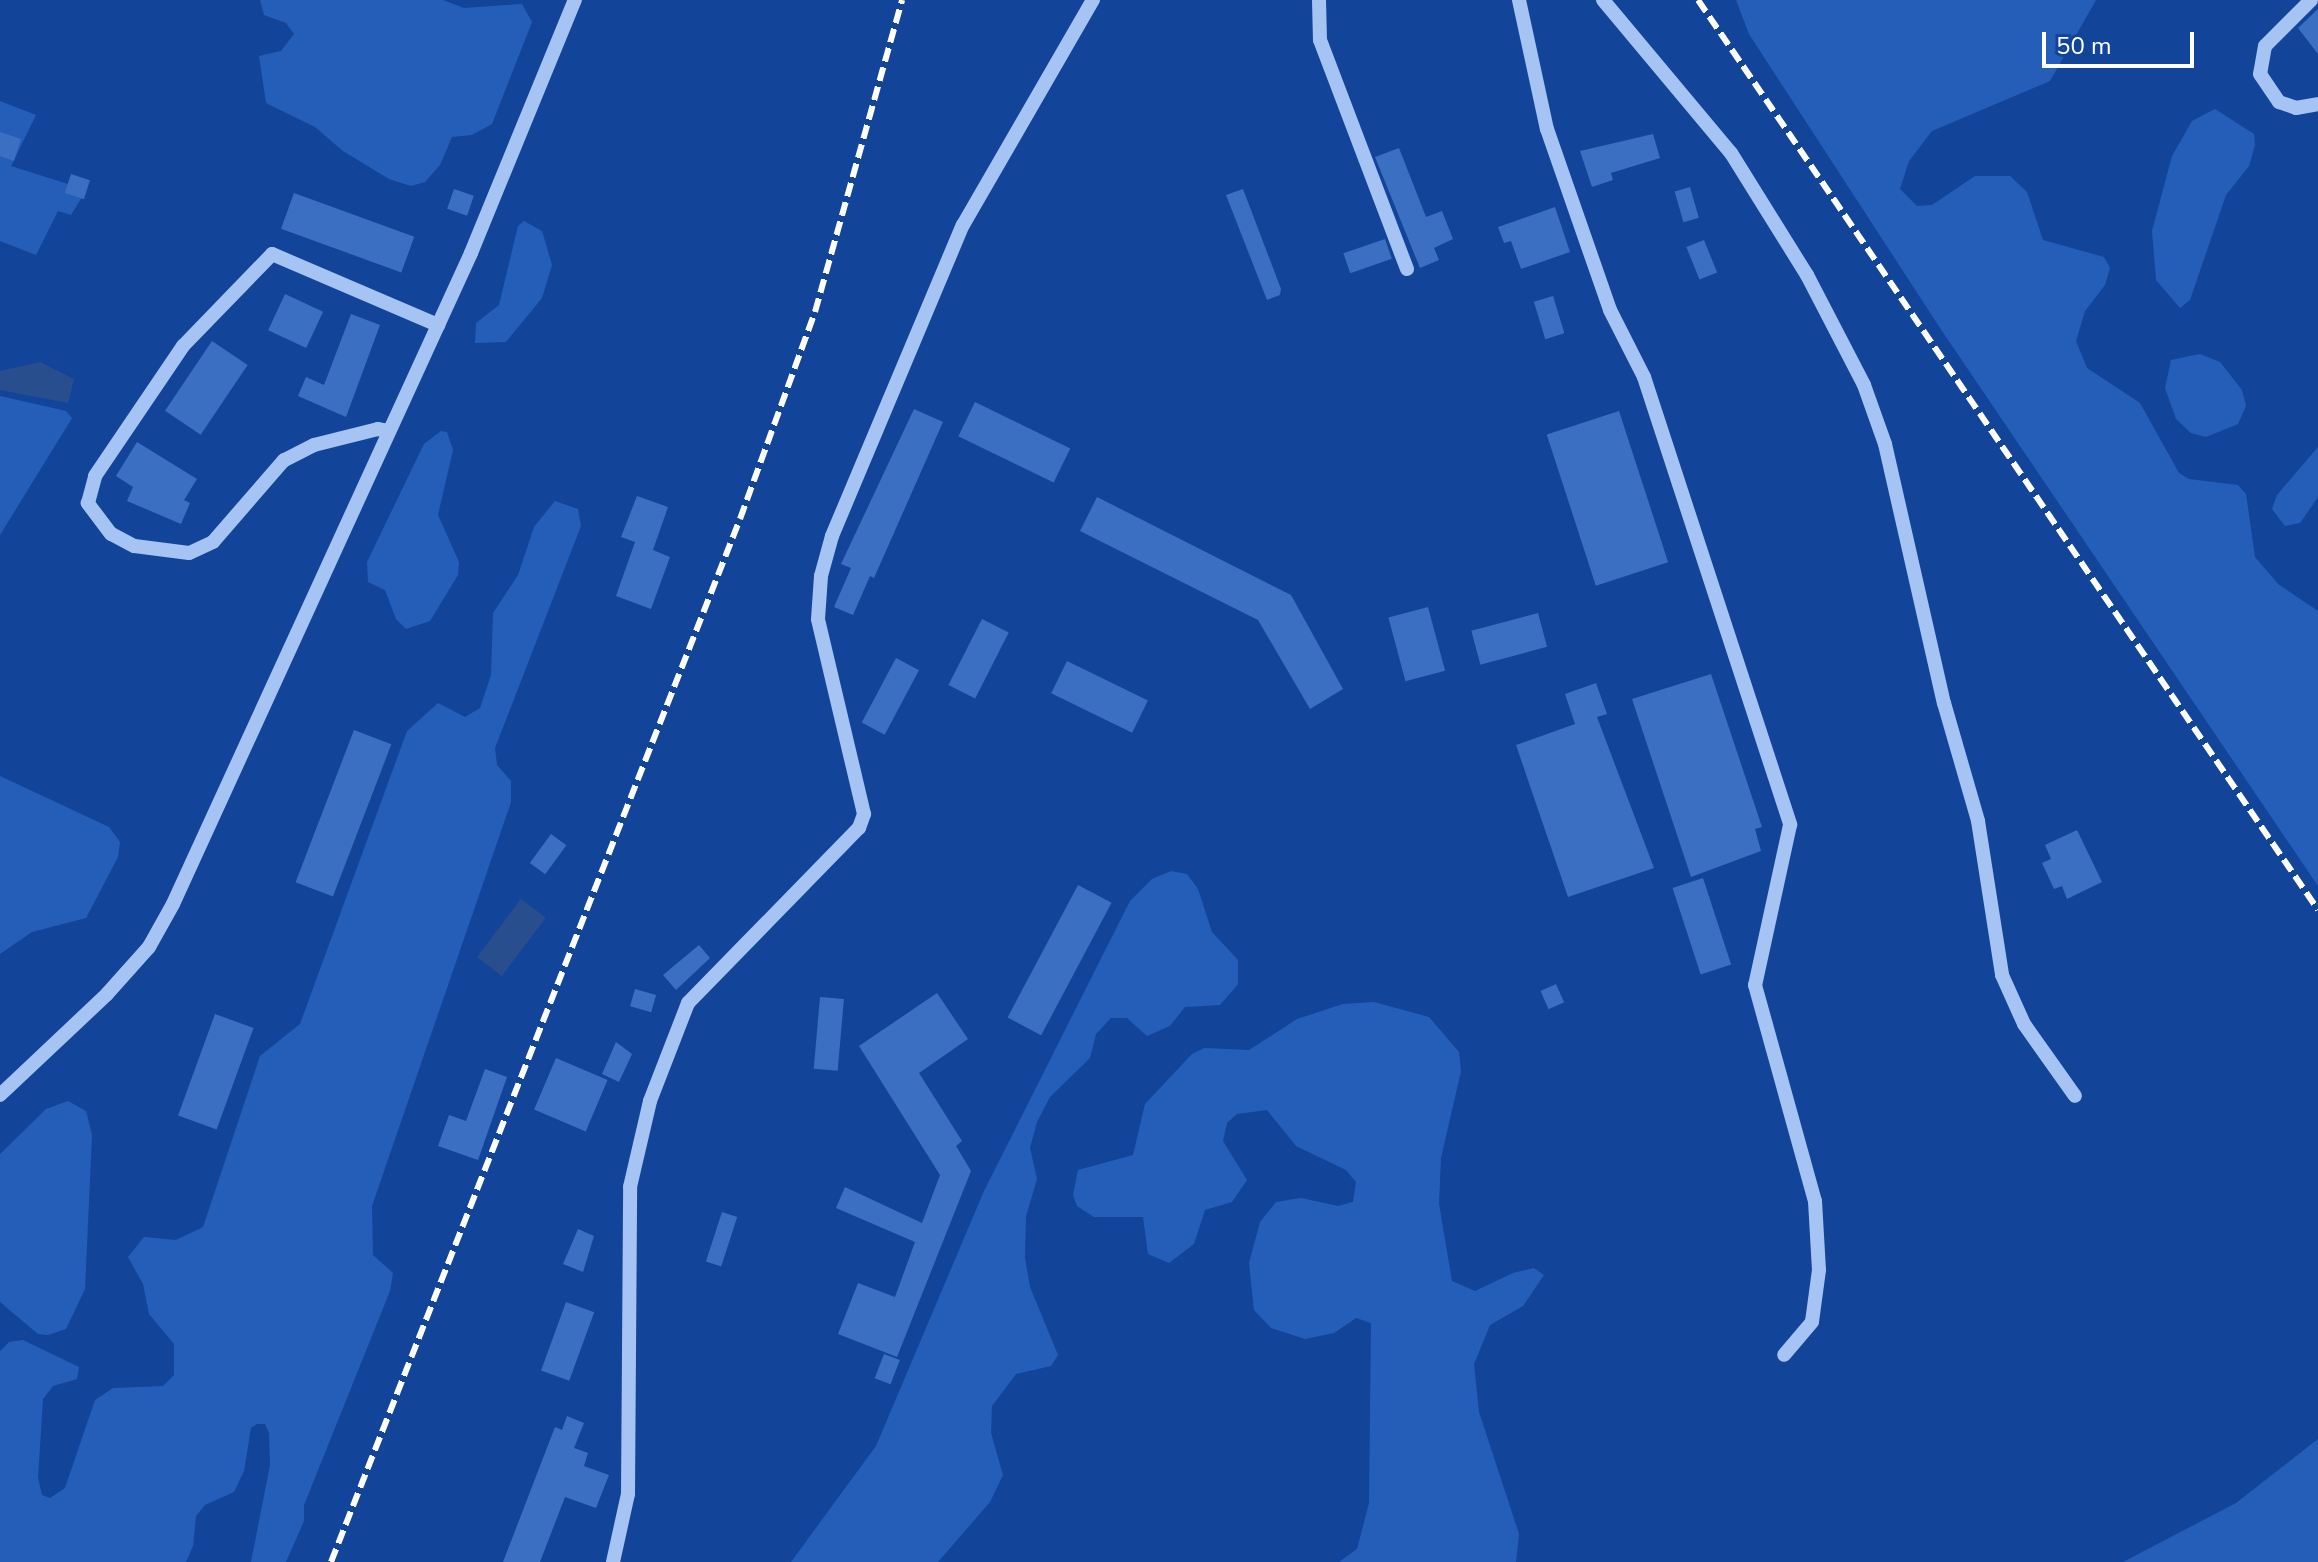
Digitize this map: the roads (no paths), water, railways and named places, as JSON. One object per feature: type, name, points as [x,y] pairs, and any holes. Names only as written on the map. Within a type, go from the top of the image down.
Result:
[{"type":"street","points":[[0,1095],[149,947],[438,325],[575,0]]},
{"type":"street","points":[[613,1562],[628,1494],[630,1187],[650,1101],[688,1003],[859,828],[864,814],[818,619],[832,536],[963,225],[1093,0]]},
{"type":"street","points":[[1319,0],[1320,40],[1407,269]]},
{"type":"street","points":[[1519,0],[1547,129],[1610,310],[1644,377],[1790,825],[1755,985],[1815,1201],[1819,1270],[1812,1322],[1784,1355]]},
{"type":"street","points":[[1603,0],[1731,153],[1807,275],[1864,385],[1885,444],[1944,703],[1978,821],[2002,975],[2024,1024],[2075,1096]]},
{"type":"street","points":[[2311,0],[2265,46],[2260,74],[2279,102],[2296,108],[2318,104]]},
{"type":"street","points":[[389,431],[378,429],[314,445],[284,460],[213,542],[189,553],[134,546],[111,534],[94,518],[88,503],[95,476],[183,346],[272,254],[438,325]]},
{"type":"railway","points":[[331,1562],[740,519],[815,312],[902,0]]},
{"type":"railway","points":[[1698,0],[2318,910]]}]
